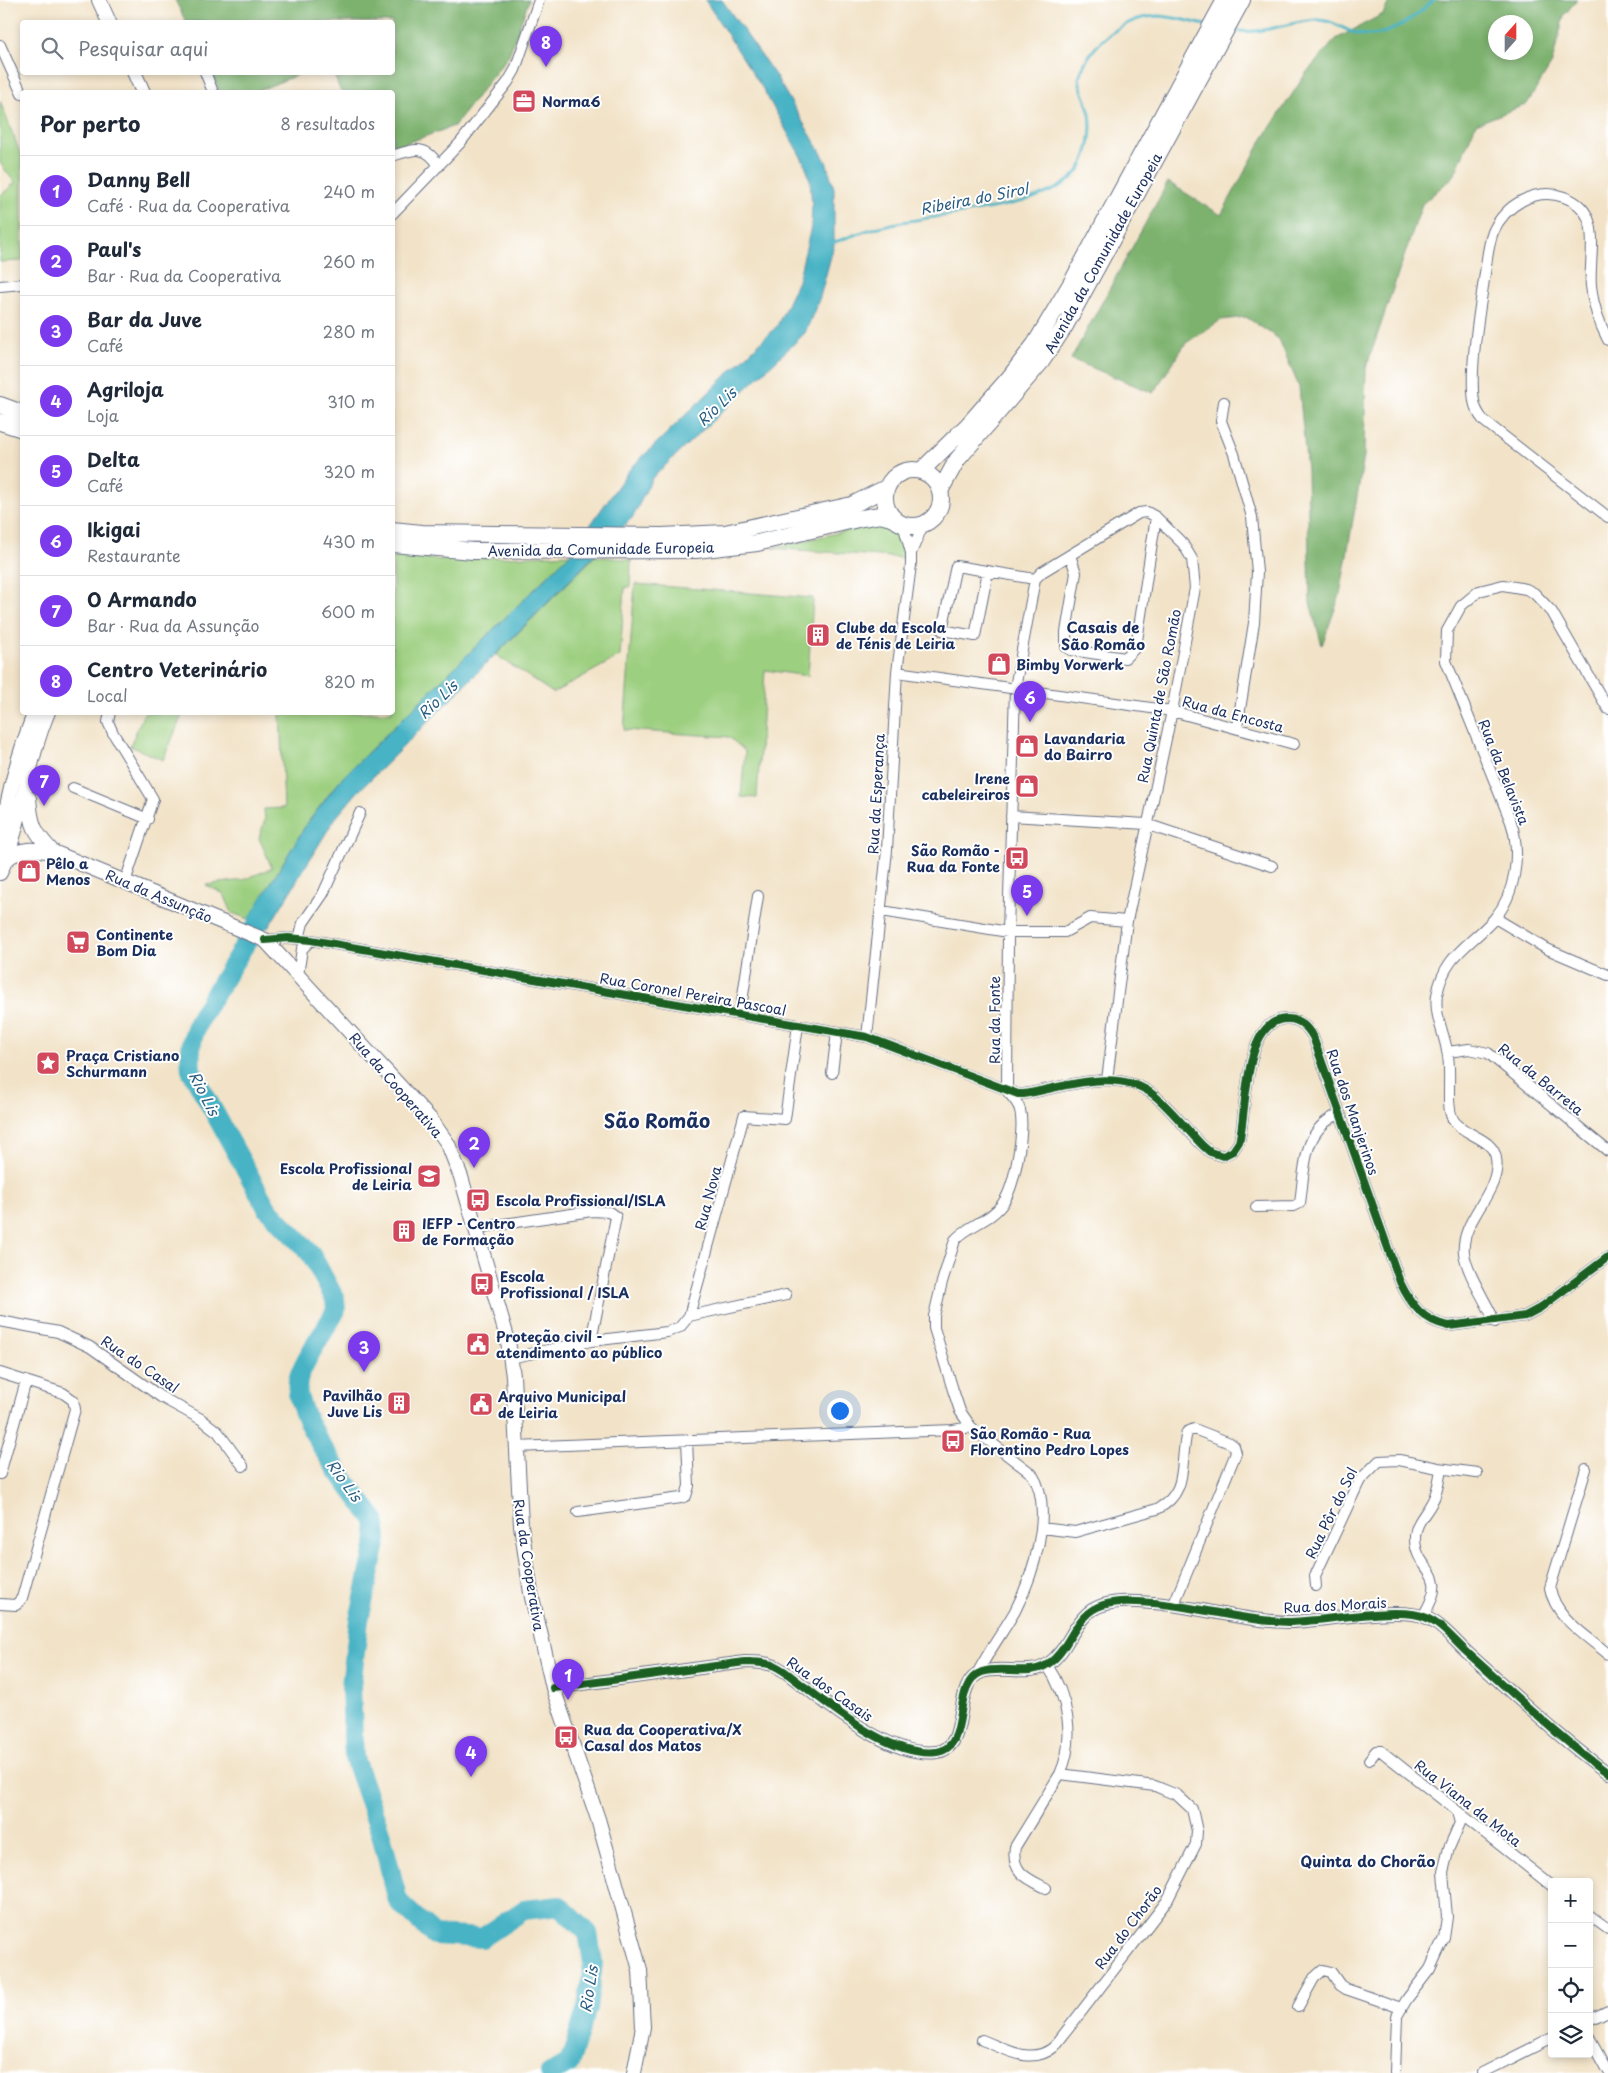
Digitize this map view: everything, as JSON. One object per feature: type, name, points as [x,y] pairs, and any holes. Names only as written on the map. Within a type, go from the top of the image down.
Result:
[{"type":"main road","points":[[99,0],[108,20]]},
{"type":"main road","name":"Avenida da Comunidade Europeia","points":[[395,530],[530,543],[626,543],[696,550],[728,547],[790,536],[880,515],[899,521],[923,525],[935,514],[939,505],[940,491],[958,460],[1041,362],[1065,326],[1187,86],[1232,3]]},
{"type":"main road","points":[[135,75],[142,90]]},
{"type":"main road","name":"Avenida da Comunidade Europeia","points":[[626,543],[755,528],[852,505],[886,488],[890,481],[904,471],[921,471],[968,425],[1010,377],[1035,344],[1187,86]]},
{"type":"main road","points":[[0,405],[20,413]]},
{"type":"main road","points":[[0,422],[20,428]]},
{"type":"main road","points":[[921,471],[930,476],[940,491]]},
{"type":"main road","points":[[886,488],[887,508],[899,521]]},
{"type":"main road","name":"Avenida da Comunidade Europeia","points":[[395,544],[473,551],[530,543]]},
{"type":"main road","points":[[1,858],[10,799],[22,750],[34,715]]},
{"type":"main road","points":[[1,858],[16,831],[34,754],[47,715]]},
{"type":"main road","name":"Rua da Assunção","points":[[28,784],[31,824],[53,852]]},
{"type":"main road","points":[[10,799],[11,822],[16,831],[36,849]]},
{"type":"main road","name":"Rua da Assunção","points":[[1,858],[18,851],[36,849],[53,852],[265,940]]},
{"type":"main road","name":"Rua da Cooperativa","points":[[265,940],[431,1120],[442,1135],[461,1177],[505,1327],[510,1358],[515,1447],[524,1544],[533,1602],[553,1688],[598,1819],[640,1970],[643,2027],[634,2073]]},
{"type":"street","points":[[395,211],[439,166],[508,82],[515,70],[539,0]]},
{"type":"street","points":[[0,45],[20,90]]},
{"type":"street","points":[[206,75],[212,90]]},
{"type":"street","points":[[395,155],[418,149],[427,151],[439,166]]},
{"type":"street","points":[[1608,340],[1598,320],[1592,295],[1590,275],[1593,230],[1587,216],[1574,201],[1564,197],[1539,194],[1523,200],[1498,224],[1490,241],[1480,312],[1473,387],[1474,403],[1484,421],[1608,517]]},
{"type":"street","points":[[0,286],[20,284]]},
{"type":"street","points":[[1224,402],[1222,421],[1234,454],[1252,517],[1257,572],[1254,623],[1237,728]]},
{"type":"street","points":[[988,571],[976,636],[942,630],[956,566],[988,571],[1035,579],[1070,554],[1133,515],[1147,512],[1156,517],[1136,648],[1125,658],[1071,650],[1066,647],[1066,632],[1076,573],[1070,554]]},
{"type":"street","name":"Rua Quinta de São Romão","points":[[1107,1080],[1127,921],[1146,824],[1172,712],[1195,588],[1192,559],[1184,544],[1156,517]]},
{"type":"street","name":"Rua da Esperança","points":[[899,521],[911,553]]},
{"type":"street","name":"Rua da Esperança","points":[[867,1037],[882,911],[897,672],[911,553],[923,525]]},
{"type":"street","name":"Rua da Fonte","points":[[1007,1091],[1008,932],[1015,688],[1035,579]]},
{"type":"street","name":"Rua da Belavista","points":[[1495,1322],[1467,1264],[1464,1242],[1494,1176],[1496,1157],[1488,1145],[1459,1126],[1451,1115],[1448,1052],[1436,1010],[1442,978],[1450,960],[1495,918],[1514,876],[1516,845],[1510,822],[1446,661],[1448,631],[1452,619],[1469,598],[1489,588],[1514,586],[1534,593],[1552,612],[1608,709]]},
{"type":"street","name":"Rua da Encosta","points":[[897,672],[1172,712],[1294,744]]},
{"type":"street","points":[[109,715],[108,722],[112,734],[152,793],[152,806],[125,882]]},
{"type":"street","points":[[73,788],[148,819]]},
{"type":"street","points":[[299,939],[303,923],[324,894],[360,813]]},
{"type":"street","points":[[1011,816],[1146,824],[1272,866]]},
{"type":"street","points":[[740,1015],[758,896]]},
{"type":"street","points":[[882,911],[1008,932],[1065,932],[1090,918],[1127,921]]},
{"type":"street","points":[[1495,918],[1547,949],[1608,975]]},
{"type":"street","name":"Rua Coronel Pereira Pascoal","points":[[265,940],[311,940],[867,1037],[906,1050],[1007,1091],[1024,1094],[1107,1080]]},
{"type":"street","points":[[298,975],[302,949],[311,940]]},
{"type":"street","name":"Rua dos Manjerinos","points":[[1107,1080],[1130,1083],[1148,1091],[1210,1152],[1223,1156],[1233,1151],[1239,1142],[1250,1064],[1258,1040],[1272,1024],[1283,1019],[1290,1019],[1303,1024],[1314,1037],[1400,1282],[1412,1305],[1427,1318],[1450,1326],[1495,1322],[1533,1313],[1608,1257]]},
{"type":"street","name":"Rua Nova","points":[[689,1316],[744,1116],[785,1119],[798,1025]]},
{"type":"street","points":[[832,1073],[837,1032]]},
{"type":"street","name":"Rua da Barreta","points":[[1448,1052],[1469,1049],[1488,1053],[1608,1151]]},
{"type":"street","points":[[977,1674],[1021,1598],[1041,1528],[1040,1492],[1032,1474],[971,1427],[960,1411],[936,1336],[934,1316],[955,1240],[962,1232],[996,1212],[1003,1204],[1009,1192],[1021,1123],[1019,1106],[1007,1091]]},
{"type":"street","points":[[1256,1207],[1294,1206],[1300,1203],[1304,1166],[1309,1144],[1323,1122],[1340,1114]]},
{"type":"street","points":[[476,1228],[592,1211],[615,1214],[617,1221],[591,1340]]},
{"type":"street","points":[[510,1358],[591,1340],[667,1332],[680,1327],[689,1316],[786,1296]]},
{"type":"street","name":"Rua do Casal","points":[[0,1321],[58,1332],[90,1347],[161,1397],[201,1419],[218,1432],[243,1466]]},
{"type":"street","points":[[0,1373],[63,1394],[73,1400],[75,1409],[25,1589],[16,1605],[0,1604]]},
{"type":"street","points":[[0,1474],[26,1381]]},
{"type":"street","points":[[515,1447],[943,1430],[971,1427]]},
{"type":"street","points":[[1041,1528],[1075,1532],[1157,1509],[1168,1504],[1178,1490],[1187,1432],[1194,1429],[1230,1443],[1236,1450],[1234,1458],[1174,1604]]},
{"type":"street","points":[[578,1512],[686,1496],[689,1486],[687,1440]]},
{"type":"street","name":"Rua Pôr do Sol","points":[[1316,1586],[1315,1576],[1360,1480],[1367,1470],[1378,1461],[1399,1460],[1477,1473]]},
{"type":"street","points":[[1441,1468],[1433,1501],[1418,1523],[1415,1536],[1419,1556],[1434,1575],[1435,1583],[1434,1598],[1423,1616],[1433,1621],[1470,1656],[1608,1773]]},
{"type":"street","points":[[1586,1469],[1550,1588],[1554,1600],[1568,1621],[1608,1654]]},
{"type":"street","name":"Rua dos Morais","points":[[1047,1665],[1056,1656],[1082,1619],[1096,1607],[1117,1602],[1174,1604],[1282,1622],[1382,1615],[1423,1616]]},
{"type":"street","name":"Rua dos Casais","points":[[553,1688],[745,1662],[765,1663],[784,1671],[849,1718],[885,1740],[915,1750],[933,1752],[946,1750],[953,1743],[966,1691],[969,1683],[977,1674]]},
{"type":"street","points":[[977,1674],[989,1670],[1039,1669],[1047,1665],[1061,1689],[1066,1708],[1067,1756],[1060,1774],[1015,1847],[1013,1858],[1020,1873],[1046,1888]]},
{"type":"street","name":"Rua Viana da Mota","points":[[1369,1760],[1376,1750],[1380,1751],[1548,1883]]},
{"type":"street","name":"Rua do Chorão","points":[[982,2040],[1025,2057],[1043,2054],[1054,2047],[1167,1900],[1196,1844],[1197,1826],[1192,1809],[1177,1795],[1155,1786],[1060,1774]]},
{"type":"street","points":[[1395,2073],[1395,2034],[1401,2008],[1430,1969],[1444,1938],[1447,1918],[1443,1872],[1448,1848],[1460,1822],[1457,1812]]},
{"type":"street","points":[[1593,1918],[1608,1929]]},
{"type":"street","points":[[1298,2007],[1314,1978],[1323,1970],[1332,1972],[1340,1985],[1346,1989],[1401,2008]]},
{"type":"street","points":[[1593,2018],[1608,2011]]},
{"type":"street","points":[[1482,2073],[1548,2040]]},
{"type":"street","points":[[1593,2045],[1608,2072]]},
{"type":"green space","points":[[175,0],[529,0],[509,55],[454,126],[395,147],[395,90],[340,90],[334,75],[395,75],[395,20],[185,20]]},
{"type":"green space","points":[[1390,0],[1577,0],[1564,15],[1552,63],[1527,104],[1476,124],[1454,176],[1422,204],[1366,368],[1364,456],[1340,595],[1322,645],[1310,603],[1307,471],[1299,387],[1279,339],[1246,317],[1221,320],[1186,343],[1153,393],[1071,359],[1168,182],[1221,215],[1261,142],[1306,73],[1336,39],[1383,14]]},
{"type":"green space","points":[[212,75],[297,75],[260,90],[219,90]]},
{"type":"green space","points":[[0,101],[20,153],[20,261],[0,262],[0,196],[15,183],[0,163]]},
{"type":"green space","points":[[875,524],[887,528],[896,536],[905,558],[773,548]]},
{"type":"green space","points":[[395,554],[442,560],[570,554],[340,780],[306,825],[249,919],[232,913],[224,894],[206,885],[243,880],[272,868],[259,838],[265,820],[264,809],[284,808],[280,715],[395,715]]},
{"type":"green space","points":[[595,556],[631,560],[630,587],[625,587],[620,656],[553,693],[496,655]]},
{"type":"green space","points":[[635,584],[813,598],[808,676],[765,670],[757,798],[741,797],[745,751],[729,737],[624,730]]},
{"type":"green space","points":[[143,715],[182,715],[163,760],[130,746]]},
{"type":"water","name":"Rio Lis","points":[[705,0],[722,0],[775,75],[826,161],[834,188],[834,245],[820,297],[805,333],[652,478],[633,517],[355,795],[334,820],[268,928],[249,919],[306,825],[340,780],[570,554],[629,470],[777,326],[798,281],[811,227],[810,180],[805,164],[763,89]]},
{"type":"waterway","name":"Ribeira do Sirol","points":[[1232,30],[1264,30],[1305,21],[1321,20],[1352,32],[1363,35],[1375,35],[1407,22],[1434,0]]},
{"type":"waterway","name":"Ribeira do Sirol","points":[[832,243],[883,226],[993,208],[1050,192],[1070,179],[1083,163],[1085,157],[1089,143],[1091,121],[1079,79],[1083,67],[1098,45],[1119,28],[1143,18],[1169,17],[1206,25]]},
{"type":"waterway","name":"Rio Lis","points":[[272,900],[200,1018],[192,1043],[190,1056],[191,1070],[267,1208],[311,1254],[335,1299],[336,1310],[300,1373],[298,1396],[304,1413],[326,1453],[375,1520],[377,1539],[359,1620],[351,1686],[354,1758],[381,1834],[398,1901],[434,1935],[482,1938],[524,1910],[560,1906],[588,1933],[593,1963],[587,2008],[569,2064],[550,2073]]},
{"type":"cycle path","points":[[265,940],[288,938],[311,940],[867,1037],[1018,1094],[1091,1081],[1125,1082],[1140,1087],[1155,1096],[1203,1146],[1210,1152],[1223,1156],[1233,1151],[1239,1142],[1249,1070],[1254,1050],[1262,1034],[1272,1023],[1291,1019],[1299,1021],[1308,1029],[1313,1037],[1400,1282],[1413,1305],[1425,1316],[1440,1324],[1449,1326],[1525,1316],[1540,1308],[1608,1257]]},
{"type":"cycle path","points":[[553,1688],[745,1662],[764,1663],[783,1670],[833,1709],[885,1741],[902,1748],[920,1752],[937,1752],[948,1748],[954,1739],[966,1688],[972,1678],[990,1670],[1032,1670],[1041,1668],[1048,1664],[1062,1650],[1085,1615],[1093,1609],[1109,1603],[1154,1603],[1254,1619],[1288,1622],[1360,1615],[1415,1614],[1439,1625],[1538,1716],[1608,1773]]},
{"type":"place","name":"Centro Veterinário","points":[[546,67]]},
{"type":"place","name":"Norma6","points":[[524,101]]},
{"type":"place","name":"Clube da Escola de Ténis de Leiria","points":[[818,635]]},
{"type":"place","name":"Bimby Vorwerk","points":[[999,664]]},
{"type":"place","name":"Ikigai","points":[[1030,722]]},
{"type":"place","name":"Lavandaria do Bairro","points":[[1027,746]]},
{"type":"place","name":"Irene cabeleireiros","points":[[1027,786]]},
{"type":"place","name":"O Armando","points":[[44,806]]},
{"type":"place","name":"São Romão - Rua da Fonte","points":[[1017,858]]},
{"type":"place","name":"Pêlo a Menos","points":[[29,871]]},
{"type":"place","name":"Delta","points":[[1027,916]]},
{"type":"place","name":"Continente Bom Dia","points":[[78,942]]},
{"type":"place","name":"Praça Cristiano Schurmann","points":[[48,1063]]},
{"type":"place","name":"Paul's","points":[[474,1168]]},
{"type":"place","name":"Escola Profissional de Leiria","points":[[429,1176]]},
{"type":"place","name":"Escola Profissional/ISLA","points":[[478,1200]]},
{"type":"place","name":"IEFP - Centro de Formação","points":[[404,1231]]},
{"type":"place","name":"Escola Profissional / ISLA","points":[[482,1284]]},
{"type":"place","name":"Proteção civil - atendimento ao público","points":[[478,1344]]},
{"type":"place","name":"Bar da Juve","points":[[364,1372]]},
{"type":"place","name":"Pavilhão Juve Lis","points":[[399,1403]]},
{"type":"place","name":"Arquivo Municipal de Leiria","points":[[481,1404]]},
{"type":"place","name":"São Romão - Rua Florentino Pedro Lopes","points":[[953,1441]]},
{"type":"place","name":"Danny Bell","points":[[568,1700]]},
{"type":"place","name":"Rua da Cooperativa/X Casal dos Matos","points":[[566,1737]]},
{"type":"place","name":"Agriloja","points":[[471,1777]]},
{"type":"district","name":"Casais de São Romão","points":[[1103,634]]},
{"type":"district","name":"São Romão","points":[[657,1120]]},
{"type":"district","name":"Quinta do Chorão","points":[[1368,1860]]}]
